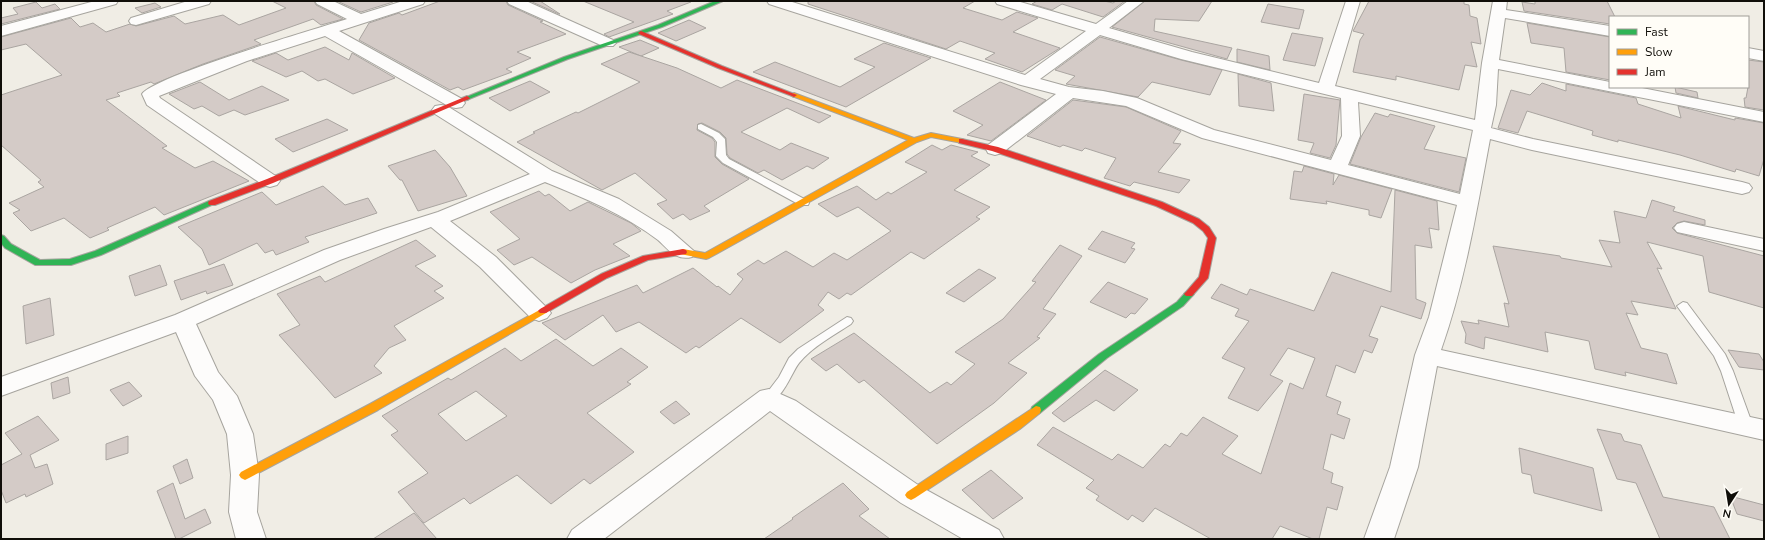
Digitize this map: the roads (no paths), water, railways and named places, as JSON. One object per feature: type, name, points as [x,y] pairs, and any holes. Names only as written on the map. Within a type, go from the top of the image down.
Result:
[{"type":"street","points":[[1,31],[111,1]]},
{"type":"street","points":[[136,21],[204,1]]},
{"type":"street","points":[[322,1],[361,20]]},
{"type":"street","points":[[270,181],[152,101],[150,94],[160,88],[241,58],[418,1]]},
{"type":"street","points":[[514,1],[608,43]]},
{"type":"street","points":[[1,238],[8,246],[20,255],[38,263],[71,262],[98,253],[228,196],[270,181],[448,107],[608,43],[641,33],[720,1]]},
{"type":"street","points":[[774,1],[1028,81],[1069,92],[1103,96],[1131,102],[1208,134],[1468,202]]},
{"type":"street","points":[[1002,1],[1098,31],[1187,56],[1349,96],[1532,144],[1742,188]]},
{"type":"street","points":[[1028,81],[1137,1]]},
{"type":"street","points":[[1325,90],[1353,1]]},
{"type":"street","points":[[1379,539],[1404,467],[1427,355],[1441,317],[1468,202],[1487,106],[1490,63],[1499,7],[1609,30]]},
{"type":"street","points":[[327,31],[448,107],[545,175],[612,202],[664,235],[684,252]]},
{"type":"street","points":[[641,33],[727,70],[914,140]]},
{"type":"street","points":[[1749,53],[1764,56]]},
{"type":"street","points":[[1490,63],[1609,87]]},
{"type":"street","points":[[1616,88],[1764,117]]},
{"type":"street","points":[[995,150],[1069,92]]},
{"type":"street","points":[[1337,167],[1352,136],[1349,96]]},
{"type":"street","points":[[245,474],[374,406],[604,276],[646,258],[684,252],[706,256],[804,203],[914,140],[931,135],[995,150],[1159,204],[1196,222],[1206,229],[1212,238],[1203,278],[1180,304],[1103,356],[1016,426],[911,495]]},
{"type":"street","points":[[1,387],[183,321],[332,255],[391,232],[434,219],[545,175]]},
{"type":"street","points":[[434,219],[488,262],[539,313]]},
{"type":"street","points":[[1684,228],[1764,245]]},
{"type":"street","points":[[183,321],[208,376],[224,396],[240,434],[245,474],[244,512],[251,539]]},
{"type":"street","points":[[1427,355],[1755,428]]},
{"type":"street","points":[[582,539],[769,398],[787,408],[911,495],[989,539]]},
{"type":"lane","points":[[700,127],[716,135],[722,141],[721,156],[726,161],[804,203]]},
{"type":"lane","points":[[1683,306],[1719,354],[1755,428]]},
{"type":"lane","points":[[769,398],[784,379],[793,360],[802,352],[847,321]]}]
